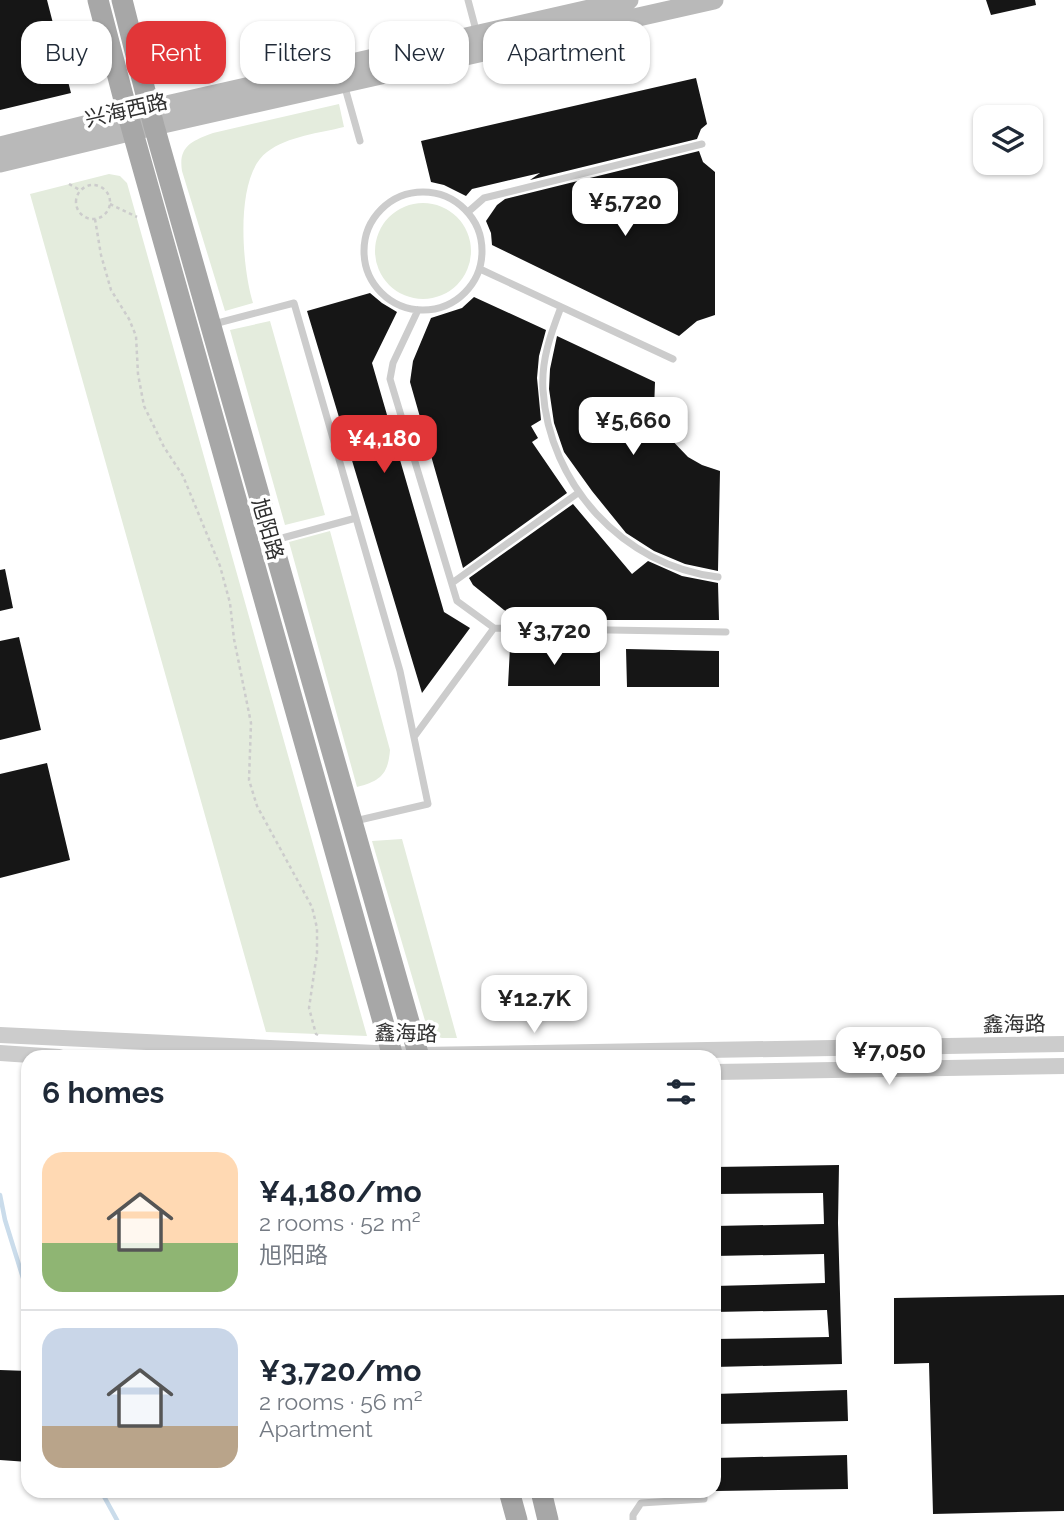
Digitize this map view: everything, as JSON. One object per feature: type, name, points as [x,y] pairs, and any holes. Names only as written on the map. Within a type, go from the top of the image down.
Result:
[{"type":"main road","name":"旭阳路","points":[[99,0],[210,326],[417,1050]]},
{"type":"main road","name":"旭阳路","points":[[122,0],[141,120],[391,1050]]},
{"type":"main road","name":"兴海西路","points":[[0,163],[141,120],[477,34],[629,0]]},
{"type":"main road","name":"兴海西路","points":[[355,81],[715,0]]},
{"type":"main road","name":"兴海西路","points":[[0,146],[339,84]]},
{"type":"main road","points":[[511,1498],[517,1520]]},
{"type":"main road","points":[[543,1498],[548,1520]]},
{"type":"street","name":"鑫海路","points":[[1,1035],[281,1050]]},
{"type":"street","name":"鑫海路","points":[[721,1050],[1064,1044]]},
{"type":"street","points":[[1,1054],[21,1055]]},
{"type":"street","name":"鑫海路","points":[[721,1072],[1064,1066]]},
{"type":"lane","points":[[468,0],[477,34]]},
{"type":"lane","points":[[344,84],[360,141]]},
{"type":"lane","points":[[468,212],[484,198],[702,144]]},
{"type":"lane","points":[[413,192],[433,192],[452,199],[468,212],[479,229],[483,249],[480,269],[471,287],[456,301],[437,309],[418,310],[400,306],[384,296],[372,281],[365,264],[364,245],[369,227],[379,211],[394,199],[413,192]]},
{"type":"lane","points":[[480,269],[673,359]]},
{"type":"lane","points":[[210,326],[294,303],[400,670],[428,804],[351,822]]},
{"type":"lane","points":[[561,307],[547,349],[543,388],[555,449],[578,493],[612,530],[648,555],[701,575],[718,577]]},
{"type":"lane","points":[[418,310],[393,363],[390,379],[457,601],[494,628],[726,632]]},
{"type":"lane","points":[[452,583],[578,493]]},
{"type":"lane","points":[[271,541],[356,518]]},
{"type":"lane","points":[[414,737],[494,628]]},
{"type":"lane","points":[[633,1520],[633,1514],[640,1503],[704,1498]]},
{"type":"path","points":[[69,184],[80,190]]},
{"type":"path","points":[[89,185],[100,186],[108,193],[110,204],[105,214],[95,219],[84,216],[76,207],[76,201],[80,190],[89,185]]},
{"type":"path","points":[[110,204],[137,217]]},
{"type":"path","points":[[95,219],[111,290],[136,336],[138,374],[144,406],[164,447],[183,476],[220,566],[230,603],[234,639],[251,723],[249,780],[257,806],[312,907],[317,928],[317,953],[309,1008],[316,1034],[323,1036]]},
{"type":"green space","points":[[339,104],[344,127],[285,142],[267,152],[256,164],[249,181],[244,223],[246,268],[253,303],[225,311],[182,171],[182,156],[185,150],[193,142],[213,133]]},
{"type":"green space","points":[[109,174],[120,176],[127,183],[367,1036],[266,1032],[30,194]]},
{"type":"green space","points":[[423,203],[441,207],[457,217],[467,233],[471,251],[467,269],[457,285],[441,295],[423,299],[405,295],[389,285],[379,269],[375,251],[379,233],[389,217],[405,207]]},
{"type":"green space","points":[[270,321],[325,515],[285,525],[230,330]]},
{"type":"green space","points":[[330,531],[390,750],[385,771],[381,776],[357,787],[289,542]]},
{"type":"green space","points":[[402,839],[457,1038],[431,1035],[426,1024],[372,841]]},
{"type":"building","points":[[0,0],[47,0],[52,21],[21,21],[21,84],[69,84],[71,93],[0,110]]},
{"type":"building","points":[[986,0],[1035,0],[1036,5],[991,15]]},
{"type":"building","points":[[696,78],[707,124],[701,129],[697,139],[530,180],[540,173],[472,189],[466,196],[431,182],[421,141]]},
{"type":"building","points":[[699,151],[703,162],[715,172],[715,315],[697,321],[679,336],[492,245],[486,221],[497,205],[505,199]]},
{"type":"building","points":[[370,293],[397,312],[372,363],[444,612],[470,628],[422,693],[307,311]]},
{"type":"building","points":[[474,297],[546,330],[537,378],[541,420],[531,426],[538,438],[532,442],[567,493],[463,568],[410,382],[413,361],[431,318],[462,308]]},
{"type":"building","points":[[557,336],[655,382],[654,410],[664,432],[688,457],[720,471],[718,571],[685,564],[654,551],[626,533],[564,452],[554,423],[549,389]]},
{"type":"building","points":[[573,504],[632,574],[648,561],[682,576],[718,583],[719,620],[524,620],[504,610],[473,585],[469,578]]},
{"type":"building","points":[[5,569],[13,608],[0,611],[0,570]]},
{"type":"building","points":[[19,637],[41,730],[0,740],[0,641]]},
{"type":"building","points":[[510,647],[600,649],[600,686],[508,686]]},
{"type":"building","points":[[626,649],[719,651],[719,687],[627,687]]},
{"type":"building","points":[[47,763],[70,860],[0,878],[0,774]]},
{"type":"building","points":[[839,1165],[842,1364],[721,1367],[721,1339],[829,1337],[827,1310],[721,1312],[721,1286],[825,1283],[824,1254],[721,1256],[721,1226],[824,1224],[823,1193],[721,1194],[721,1167]]},
{"type":"building","points":[[1064,1295],[1064,1511],[933,1514],[929,1363],[894,1364],[894,1298]]},
{"type":"building","points":[[0,1370],[21,1371],[21,1462],[0,1460]]},
{"type":"building","points":[[847,1390],[848,1421],[721,1424],[721,1394]]},
{"type":"building","points":[[847,1455],[848,1489],[721,1491],[721,1458]]},
{"type":"waterway","points":[[0,1195],[21,1271]]},
{"type":"waterway","points":[[105,1498],[117,1520]]}]
